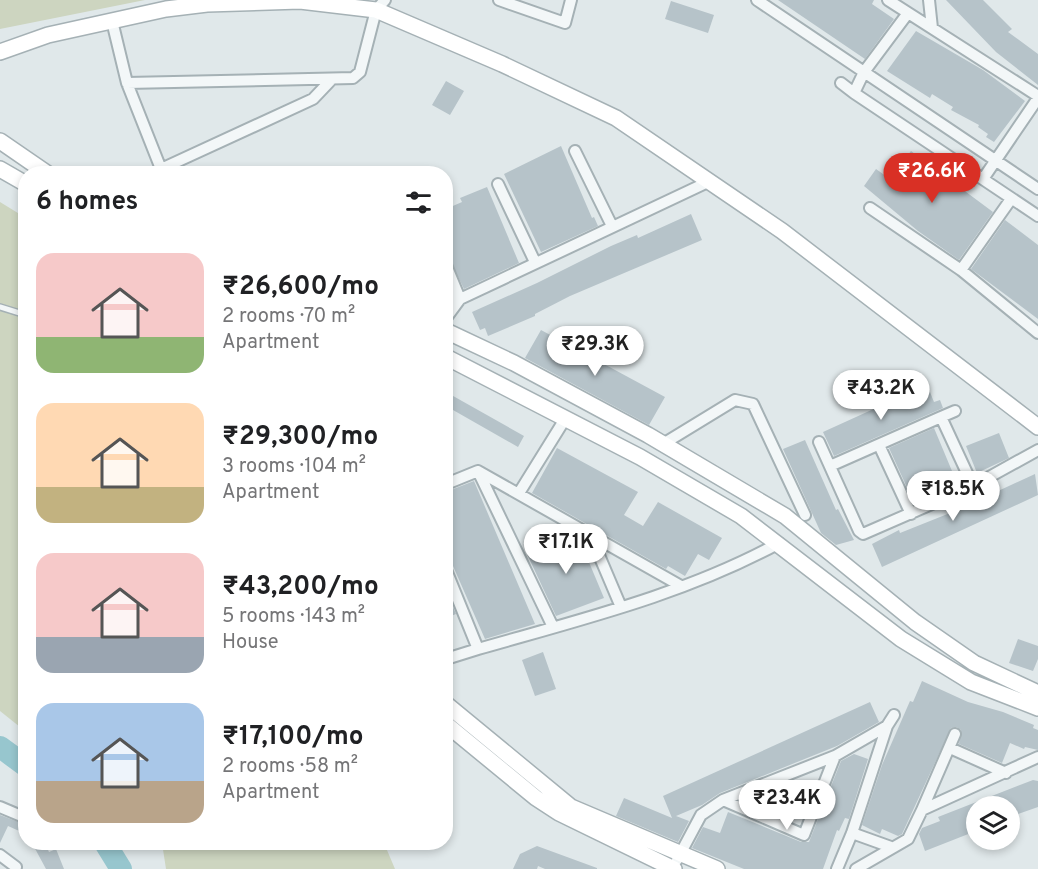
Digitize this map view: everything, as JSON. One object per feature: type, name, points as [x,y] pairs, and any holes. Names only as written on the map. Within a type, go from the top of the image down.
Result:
[{"type":"street","points":[[499,0],[565,23],[571,0]]},
{"type":"street","points":[[757,0],[1038,189]]},
{"type":"street","points":[[888,0],[1038,97],[982,179]]},
{"type":"street","points":[[929,0],[932,28]]},
{"type":"street","points":[[0,52],[48,35],[207,4],[300,1],[381,5],[616,118],[791,238],[1038,426]]},
{"type":"street","points":[[128,83],[353,78],[360,72],[381,5]]},
{"type":"street","points":[[854,93],[864,72],[908,13]]},
{"type":"street","points":[[112,21],[128,83],[154,166]]},
{"type":"street","points":[[167,166],[313,99],[332,79]]},
{"type":"street","points":[[841,82],[1038,216]]},
{"type":"street","points":[[0,141],[36,166]]},
{"type":"street","points":[[575,151],[612,226]]},
{"type":"street","points":[[0,169],[18,179]]},
{"type":"street","points":[[453,308],[458,301],[535,262],[710,181]]},
{"type":"street","points":[[498,184],[535,262]]},
{"type":"street","points":[[961,270],[1011,199]]},
{"type":"street","points":[[870,208],[961,270],[1038,333]]},
{"type":"street","points":[[453,286],[458,301]]},
{"type":"street","points":[[453,296],[458,301]]},
{"type":"street","points":[[453,334],[514,363],[663,444],[785,516],[915,622],[974,663],[1038,693]]},
{"type":"street","points":[[453,361],[640,457],[741,516],[901,639],[971,682],[1038,708]]},
{"type":"street","points":[[663,444],[735,400],[753,404],[805,514]]},
{"type":"street","points":[[830,466],[955,411]]},
{"type":"street","points":[[941,417],[973,486]]},
{"type":"street","points":[[519,493],[565,418]]},
{"type":"street","points":[[819,442],[861,534],[973,486],[1038,450]]},
{"type":"street","points":[[879,446],[911,513]]},
{"type":"street","points":[[478,471],[681,586]]},
{"type":"street","points":[[453,481],[478,471]]},
{"type":"street","points":[[478,471],[553,627]]},
{"type":"street","points":[[590,533],[621,607]]},
{"type":"street","points":[[453,657],[621,607],[681,586],[756,555],[778,543]]},
{"type":"street","points":[[453,587],[478,649]]},
{"type":"street","points":[[453,710],[571,807],[674,865]]},
{"type":"street","points":[[837,869],[852,833],[887,726],[894,716]]},
{"type":"street","points":[[674,865],[701,815],[723,800],[835,756],[887,726]]},
{"type":"street","points":[[453,730],[536,798],[559,813],[674,865],[717,869]]},
{"type":"street","points":[[856,869],[908,839],[955,734]]},
{"type":"street","points":[[950,748],[1006,773]]},
{"type":"street","points":[[723,800],[804,835],[835,756]]},
{"type":"street","points":[[922,810],[1038,757]]},
{"type":"street","points":[[0,807],[18,815]]},
{"type":"street","points":[[852,833],[891,847]]},
{"type":"street","points":[[0,855],[16,867]]},
{"type":"lane","points":[[0,306],[18,312]]},
{"type":"green space","points":[[0,0],[145,0],[0,29]]},
{"type":"green space","points":[[0,202],[18,213],[18,725],[0,711]]},
{"type":"green space","points":[[163,850],[387,850],[395,869],[166,869]]},
{"type":"building","points":[[778,0],[874,0],[872,4],[894,19],[865,59]]},
{"type":"building","points":[[946,0],[983,0],[1012,29],[1008,32],[1038,54],[1038,85],[996,52]]},
{"type":"building","points":[[671,1],[714,15],[708,33],[665,19]]},
{"type":"building","points":[[916,31],[983,70],[1025,101],[994,142],[986,137],[988,134],[978,127],[979,125],[951,110],[953,107],[932,94],[930,98],[887,71]]},
{"type":"building","points":[[446,81],[464,91],[450,115],[432,105]]},
{"type":"building","points":[[561,146],[592,218],[594,217],[598,226],[541,252],[504,174]]},
{"type":"building","points":[[911,151],[993,212],[959,260],[918,231],[864,186],[876,169],[890,179]]},
{"type":"building","points":[[487,187],[519,263],[464,289],[453,266],[453,206],[462,202],[460,198]]},
{"type":"building","points":[[691,214],[702,240],[570,296],[535,316],[488,336],[485,328],[480,330],[472,312],[611,246],[637,235],[638,238]]},
{"type":"building","points":[[1005,220],[1038,245],[1038,319],[971,269]]},
{"type":"building","points":[[541,330],[665,397],[649,425],[525,358]]},
{"type":"building","points":[[922,387],[925,395],[930,392],[934,402],[940,400],[943,408],[834,456],[823,432]]},
{"type":"building","points":[[453,396],[524,436],[518,447],[453,410]]},
{"type":"building","points":[[934,428],[957,483],[914,503],[889,448]]},
{"type":"building","points":[[999,433],[1009,458],[977,473],[966,446]]},
{"type":"building","points":[[805,440],[836,510],[838,509],[854,540],[836,545],[821,533],[783,449]]},
{"type":"building","points":[[557,448],[638,492],[624,515],[643,526],[658,502],[722,538],[709,560],[698,554],[685,576],[668,566],[666,569],[532,493]]},
{"type":"building","points":[[1035,474],[1038,495],[882,567],[872,544],[899,530],[900,533],[955,511]]},
{"type":"building","points":[[474,481],[535,624],[485,639],[453,566],[453,489]]},
{"type":"building","points":[[573,534],[578,536],[604,598],[556,616],[527,554]]},
{"type":"building","points":[[1018,639],[1038,646],[1038,659],[1033,671],[1009,663]]},
{"type":"building","points":[[543,652],[556,689],[535,696],[522,660]]},
{"type":"building","points":[[922,681],[968,702],[1003,712],[1034,725],[1033,728],[1038,730],[1038,750],[1025,747],[1024,749],[1010,743],[1002,763],[959,744],[961,730],[957,727],[951,728],[902,834],[898,836],[882,829],[880,834],[862,825],[882,765],[910,701],[913,702]]},
{"type":"building","points":[[870,702],[879,722],[837,746],[720,793],[702,805],[676,816],[689,821],[678,842],[616,816],[624,798],[672,818],[663,796]]},
{"type":"building","points":[[854,754],[868,759],[849,819],[845,818],[839,831],[837,830],[823,869],[744,869],[692,848],[703,827],[720,833],[728,812],[801,842],[809,842],[841,761]]},
{"type":"building","points":[[1033,780],[1038,781],[1038,807],[1020,813],[1020,796],[992,796]]},
{"type":"building","points":[[966,806],[966,835],[925,851],[919,834],[922,828],[940,821],[938,817]]},
{"type":"building","points":[[0,815],[18,822],[18,830],[8,826],[0,843]]},
{"type":"building","points":[[537,846],[597,869],[545,869],[538,866],[537,869],[513,869],[520,854]]},
{"type":"building","points":[[36,850],[48,850],[49,852],[56,850],[64,869],[46,869]]},
{"type":"waterway","points":[[0,747],[18,760]]},
{"type":"waterway","points":[[109,850],[121,869]]}]
